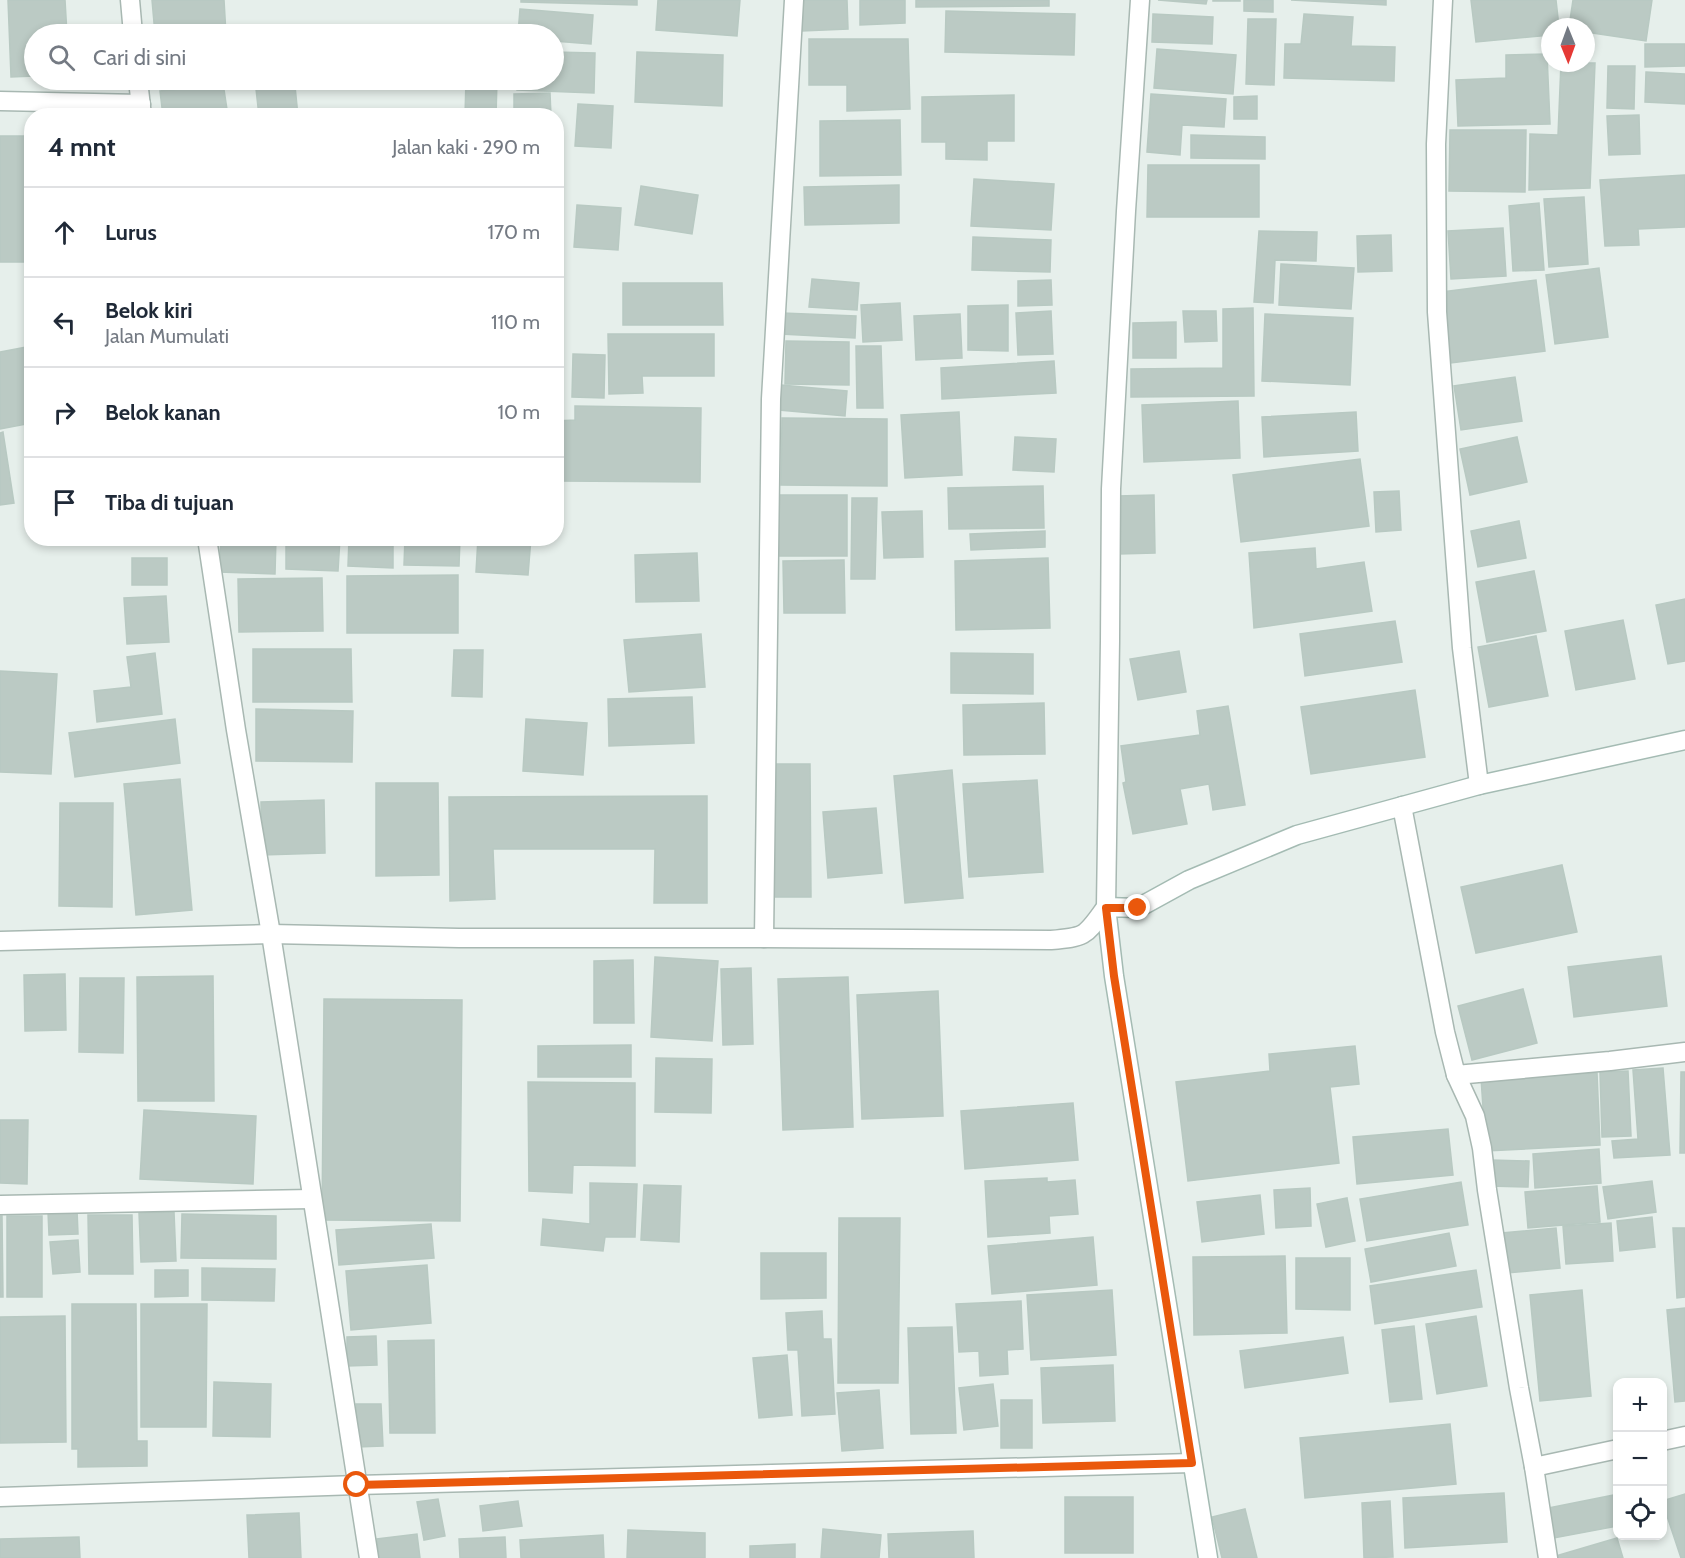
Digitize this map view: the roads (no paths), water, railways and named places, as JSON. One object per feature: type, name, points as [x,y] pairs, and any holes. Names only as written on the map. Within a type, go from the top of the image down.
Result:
[{"type":"street","points":[[130,0],[132,24]]},
{"type":"street","points":[[764,938],[771,399],[794,0]]},
{"type":"street","points":[[1140,0],[1111,489],[1106,908],[1116,988],[1208,1558]]},
{"type":"street","points":[[1443,0],[1436,144],[1437,312],[1462,648],[1479,785]]},
{"type":"street","points":[[139,90],[141,108]]},
{"type":"street","points":[[0,100],[113,108]]},
{"type":"street","points":[[208,546],[369,1558]]},
{"type":"street","points":[[1106,908],[1138,908],[1190,880],[1286,840],[1402,806],[1479,785],[1685,740]]},
{"type":"street","points":[[1402,806],[1445,1032],[1456,1074],[1475,1116],[1482,1148],[1548,1558]]},
{"type":"street","points":[[0,941],[271,934],[459,938],[1051,940],[1087,934],[1106,908]]},
{"type":"street","points":[[1456,1074],[1685,1052]]},
{"type":"street","points":[[0,1205],[312,1199]]},
{"type":"street","points":[[1667,1440],[1685,1436]]},
{"type":"street","points":[[1534,1467],[1613,1450]]},
{"type":"street","points":[[0,1497],[357,1485],[1192,1463]]}]
